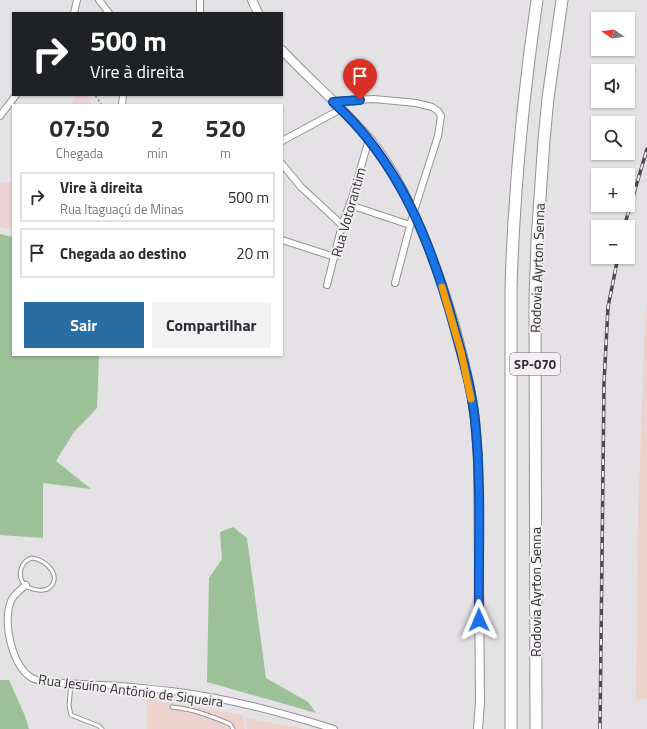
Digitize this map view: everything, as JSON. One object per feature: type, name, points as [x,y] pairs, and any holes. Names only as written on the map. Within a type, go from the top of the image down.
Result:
[{"type":"highway","name":"Rodovia Ayrton Senna","points":[[511,729],[512,237],[523,104],[537,0]]},
{"type":"highway","name":"Rodovia Ayrton Senna","points":[[536,729],[535,324],[537,241],[540,185],[548,98],[562,0]]},
{"type":"street","points":[[74,12],[77,0]]},
{"type":"street","points":[[99,0],[108,12]]},
{"type":"street","points":[[200,0],[200,12]]},
{"type":"street","points":[[252,0],[258,12]]},
{"type":"street","points":[[283,51],[333,102],[342,109],[369,139],[396,178],[414,211],[446,297],[469,385],[475,420],[478,458],[480,702],[478,729]]},
{"type":"street","points":[[0,116],[15,96]]},
{"type":"street","points":[[333,102],[374,99],[420,104],[432,107],[438,111],[441,116],[438,136],[414,211],[395,284]]},
{"type":"street","points":[[283,139],[342,109]]},
{"type":"street","name":"Rua Votorantim","points":[[327,285],[342,225],[350,205],[369,139]]},
{"type":"street","points":[[283,165],[301,187],[342,225]]},
{"type":"street","points":[[350,205],[410,225]]},
{"type":"street","points":[[283,240],[335,257]]},
{"type":"street","name":"Rua Jesuíno Antônio de Siqueira","points":[[26,585],[14,596],[11,601],[8,634],[10,645],[15,655],[27,675],[33,679],[157,690],[244,703],[284,713],[334,729]]},
{"type":"lane","points":[[32,558],[38,558],[47,564],[53,576],[52,585],[48,589],[38,590],[26,585],[20,572],[21,566],[24,562],[32,558]]},
{"type":"lane","points":[[71,683],[69,706],[71,715],[95,724],[102,729]]},
{"type":"lane","points":[[172,707],[195,711],[213,717],[230,724],[232,729]]},
{"type":"shaded area","points":[[76,96],[86,96],[93,104],[71,104]]},
{"type":"shaded area","points":[[12,182],[12,230],[0,227],[0,183]]},
{"type":"shaded area","points":[[647,300],[647,698],[636,701],[638,520],[644,342]]},
{"type":"shaded area","points":[[147,699],[243,715],[245,729],[147,729]]},
{"type":"shaded area","points":[[246,718],[301,728],[303,729],[247,729]]},
{"type":"green space","points":[[0,234],[12,237],[12,356],[99,356],[97,408],[74,432],[56,461],[91,489],[43,483],[43,538],[0,535]]},
{"type":"green space","points":[[233,527],[247,538],[266,678],[308,702],[316,713],[207,682],[209,578],[222,559],[220,532]]},
{"type":"green space","points":[[0,680],[9,680],[25,716],[29,729],[0,729]]},
{"type":"railway","points":[[626,220],[647,149]]},
{"type":"railway","points":[[600,729],[604,383],[608,307],[617,264]]},
{"type":"slow traffic","points":[[442,287],[461,352],[471,399]]},
{"type":"route","points":[[360,100],[333,102],[342,109],[369,139],[396,178],[414,211],[446,297],[468,381],[475,420],[478,458],[479,620]]}]
